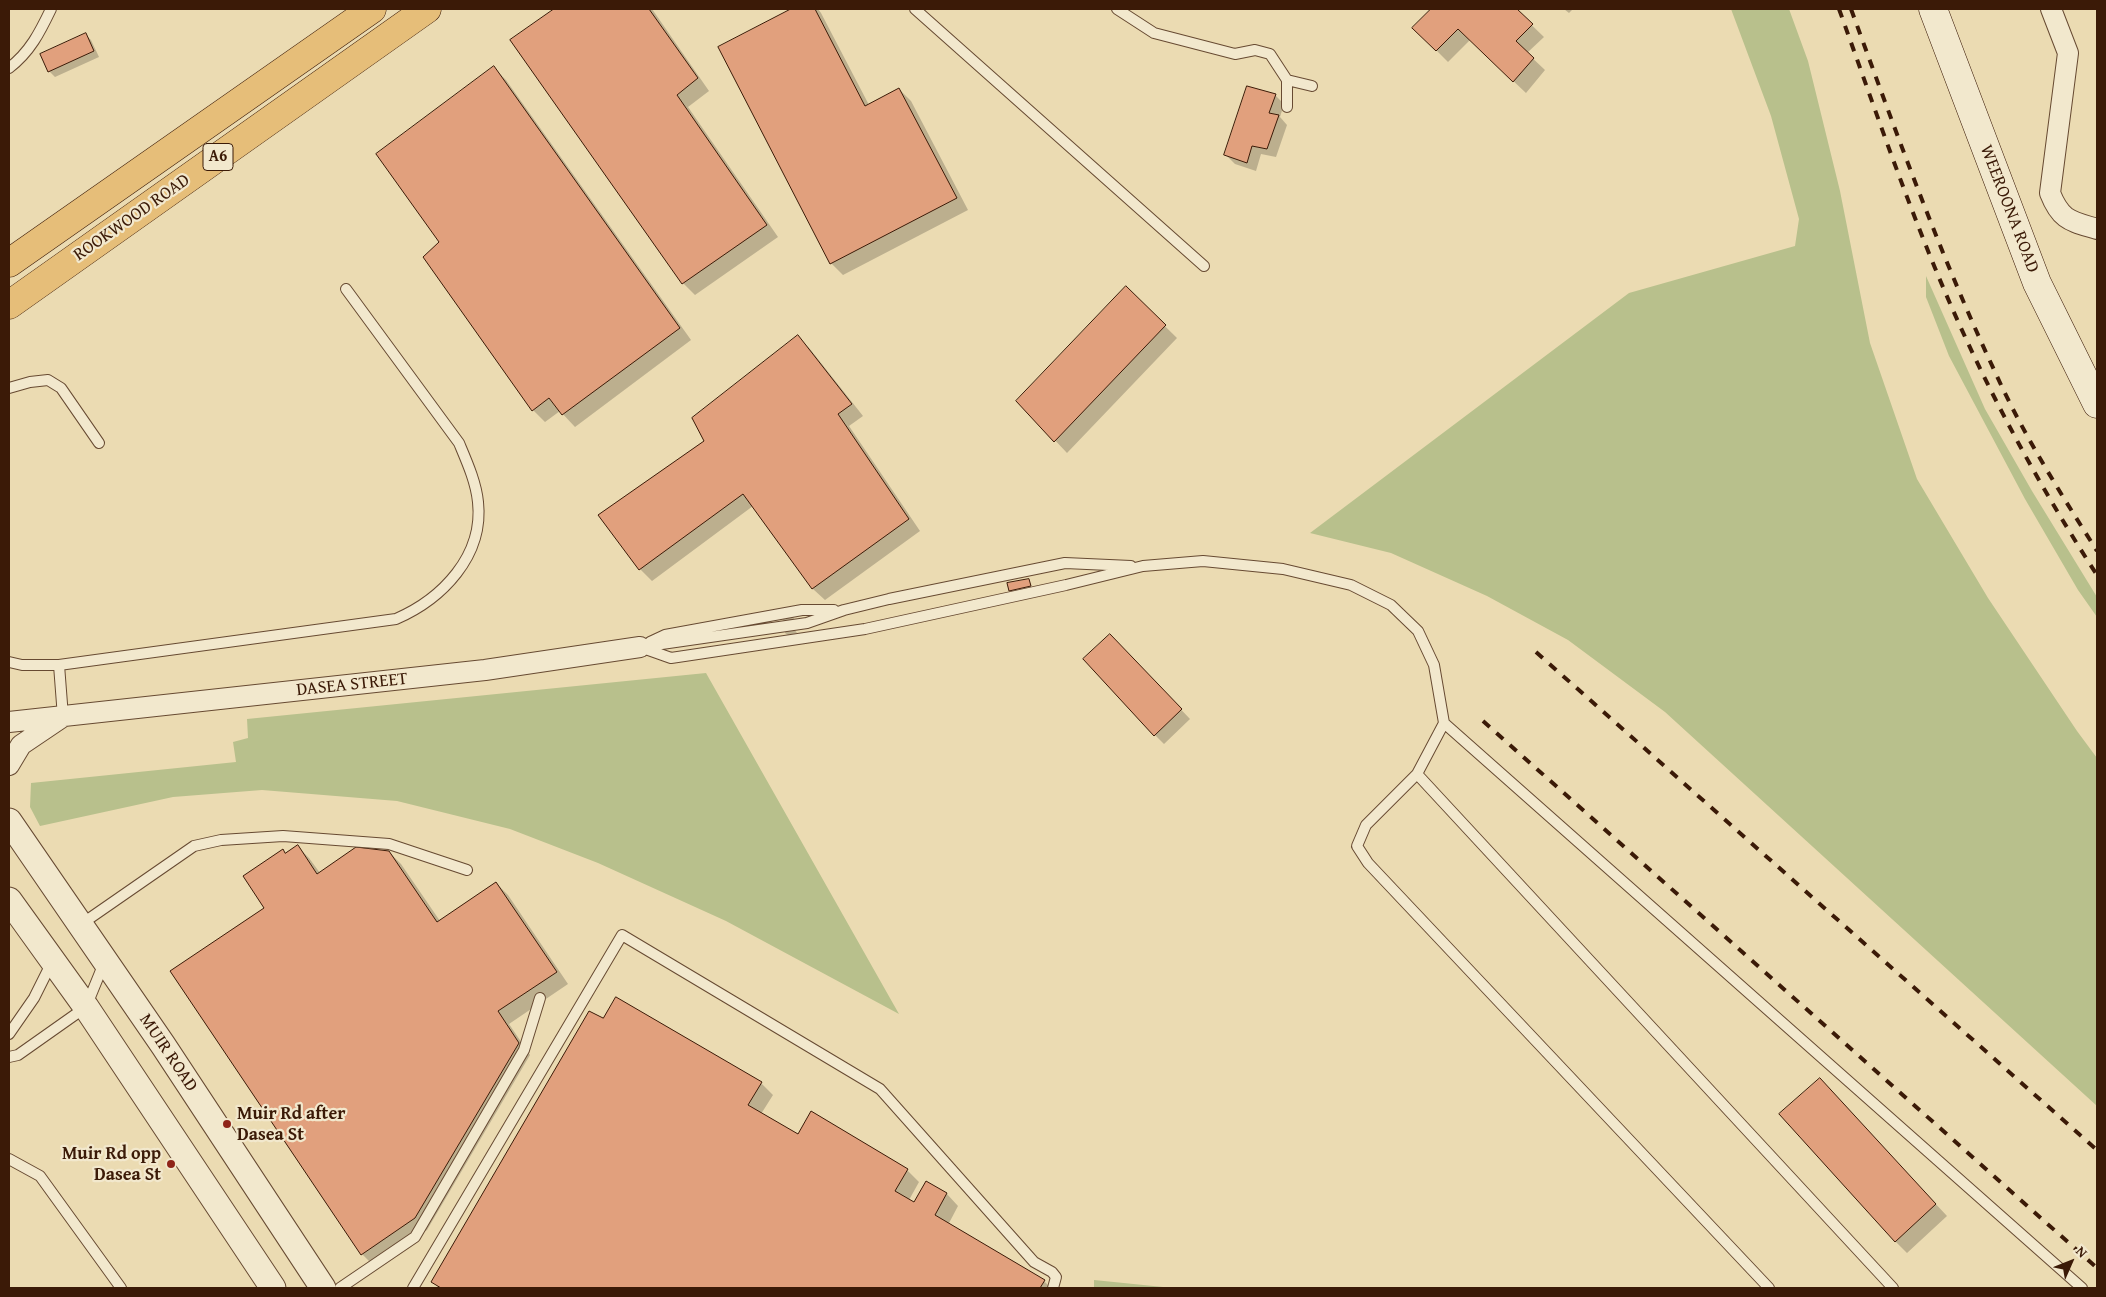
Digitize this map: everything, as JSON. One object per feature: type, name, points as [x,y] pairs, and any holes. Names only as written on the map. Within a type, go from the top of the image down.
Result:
[{"type":"highway","name":"ROOKWOOD ROAD","points":[[9,263],[372,9]]},
{"type":"highway","name":"ROOKWOOD ROAD","points":[[9,305],[427,9]]},
{"type":"main road","name":"WEEROONA ROAD","points":[[1933,9],[2037,283],[2097,404]]},
{"type":"street","points":[[2051,9],[2068,53],[2050,193],[2054,204],[2065,219],[2097,229]]},
{"type":"street","name":"DASEA STREET","points":[[9,722],[484,670],[640,647]]},
{"type":"street","name":"DASEA STREET","points":[[9,765],[21,746],[63,717]]},
{"type":"street","name":"MUIR ROAD","points":[[11,824],[163,1045],[323,1288]]},
{"type":"street","points":[[9,900],[86,1007],[273,1288]]},
{"type":"lane","points":[[9,68],[27,51],[36,39],[51,9]]},
{"type":"lane","points":[[915,9],[1204,266]]},
{"type":"lane","points":[[1117,9],[1154,32],[1235,54],[1255,50],[1270,54],[1287,80],[1287,107]]},
{"type":"lane","points":[[1287,80],[1312,86]]},
{"type":"lane","points":[[9,662],[22,665],[59,665],[396,619],[414,611],[432,599],[461,568],[472,549],[477,525],[478,502],[470,467],[459,444],[346,289]]},
{"type":"lane","points":[[9,388],[30,382],[48,380],[61,388],[99,443]]},
{"type":"lane","points":[[640,647],[665,635],[802,610],[844,610],[1065,563],[1143,566],[1203,561],[1283,569],[1352,585],[1391,605],[1418,631],[1434,665],[1444,723],[1417,774],[1366,825],[1358,846],[1368,863],[1770,1288]]},
{"type":"lane","points":[[640,647],[671,658],[865,629],[1066,585],[1143,566]]},
{"type":"lane","points":[[59,665],[63,717]]},
{"type":"lane","points":[[1444,723],[2082,1288]]},
{"type":"lane","points":[[1417,774],[1893,1288]]},
{"type":"lane","points":[[80,925],[194,846],[221,840],[283,836],[389,844],[467,870]]},
{"type":"lane","points":[[414,1288],[622,935],[880,1089],[1034,1262],[1052,1272],[1056,1277],[1053,1288]]},
{"type":"lane","points":[[9,1057],[18,1055],[86,1007],[105,960]]},
{"type":"lane","points":[[9,1034],[34,998],[52,962]]},
{"type":"lane","points":[[340,1288],[415,1237],[524,1050],[540,998]]},
{"type":"lane","points":[[9,1159],[40,1176],[120,1288]]},
{"type":"green space","points":[[1731,9],[1789,9],[1808,61],[1840,191],[1870,343],[1917,479],[1988,598],[2097,758],[2097,1106],[1665,712],[1568,640],[1487,596],[1391,553],[1310,533],[1629,293],[1795,246],[1799,219],[1771,116]]},
{"type":"green space","points":[[1926,276],[1985,409],[2032,491],[2097,597],[2097,617],[2078,590],[2025,499],[1949,356],[1926,297]]},
{"type":"green space","points":[[706,673],[899,1014],[726,921],[598,863],[510,829],[397,801],[262,790],[173,797],[40,826],[30,807],[31,783],[236,762],[233,742],[248,738],[247,719]]},
{"type":"green space","points":[[1094,1280],[1173,1288],[1094,1288]]},
{"type":"building","points":[[554,9],[649,9],[698,78],[677,95],[767,225],[682,284],[510,40]]},
{"type":"building","points":[[791,9],[815,9],[865,106],[899,88],[957,198],[830,264],[718,47]]},
{"type":"building","points":[[1431,9],[1517,9],[1533,24],[1516,41],[1534,58],[1513,82],[1458,29],[1436,51],[1412,28]]},
{"type":"building","points":[[86,33],[94,51],[48,72],[40,54]]},
{"type":"building","points":[[494,66],[680,328],[562,415],[549,398],[532,411],[423,257],[439,242],[376,154]]},
{"type":"building","points":[[1247,86],[1276,94],[1269,113],[1279,115],[1267,149],[1252,146],[1247,163],[1224,155]]},
{"type":"building","points":[[1126,286],[1166,325],[1054,442],[1016,401]]},
{"type":"building","points":[[798,335],[852,404],[838,414],[909,519],[812,589],[743,494],[639,570],[598,515],[704,441],[692,418]]},
{"type":"building","points":[[1029,579],[1031,586],[1009,591],[1007,583]]},
{"type":"building","points":[[1110,634],[1182,709],[1154,736],[1083,659]]},
{"type":"building","points":[[298,845],[317,874],[356,847],[389,851],[437,922],[496,882],[557,972],[498,1011],[519,1043],[415,1218],[361,1255],[170,971],[264,908],[243,876],[283,849],[285,853]]},
{"type":"building","points":[[616,997],[762,1082],[748,1105],[798,1134],[811,1111],[908,1169],[895,1191],[914,1202],[926,1181],[947,1193],[935,1215],[1045,1280],[1040,1288],[441,1288],[431,1282],[589,1011],[603,1018]]},
{"type":"building","points":[[1820,1078],[1936,1204],[1895,1242],[1779,1114]]},
{"type":"railway","points":[[1839,9],[1910,204],[1952,308],[2009,425],[2051,501],[2097,575]]},
{"type":"railway","points":[[1851,9],[1919,193],[1976,329],[2007,397],[2031,442],[2097,551]]},
{"type":"railway","points":[[1536,652],[2097,1150]]},
{"type":"railway","points":[[1483,721],[2097,1268]]},
{"type":"place","name":"Muir Rd after Dasea St","points":[[227,1124]]},
{"type":"place","name":"Muir Rd opp Dasea St","points":[[171,1164]]}]
